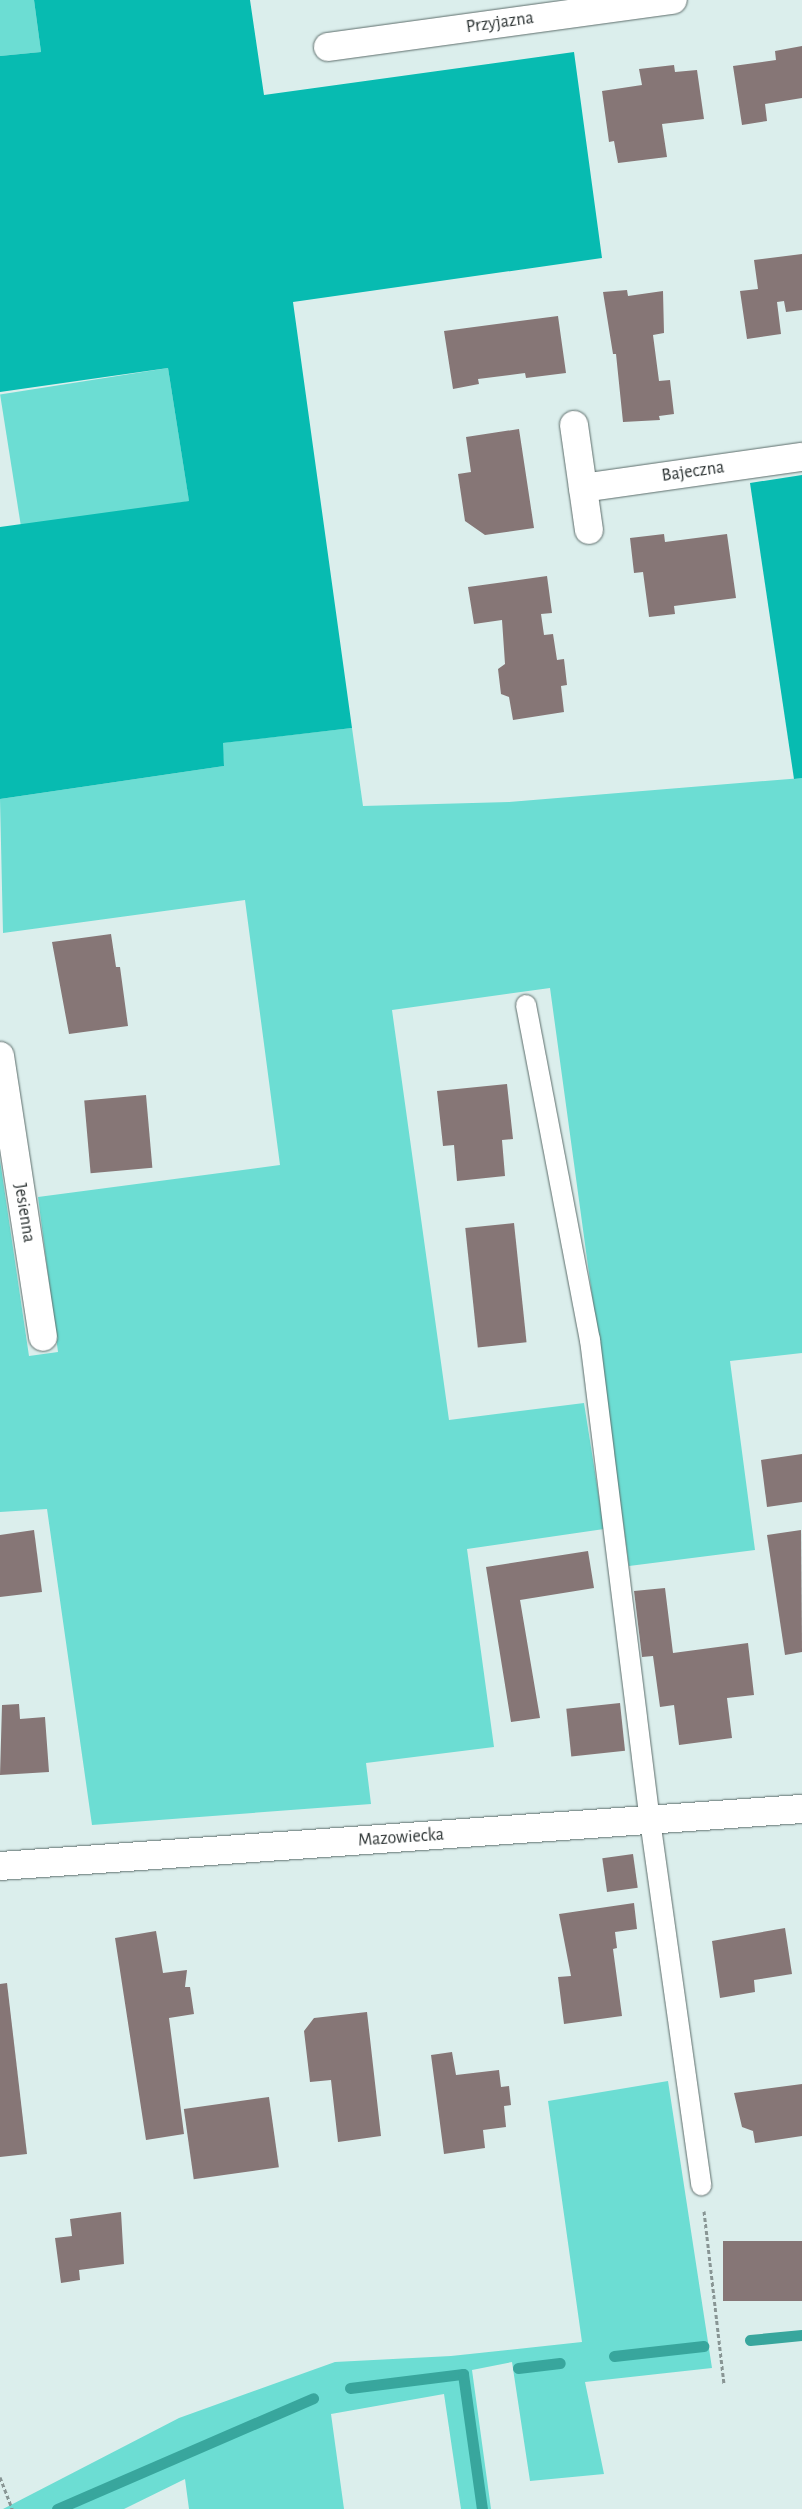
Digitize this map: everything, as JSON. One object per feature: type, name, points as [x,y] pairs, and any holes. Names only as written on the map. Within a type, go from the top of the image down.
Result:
[{"type":"street","name":"Przyjazna","points":[[328,47],[673,0]]},
{"type":"street","points":[[574,425],[589,530]]},
{"type":"street","name":"Bajeczna","points":[[583,488],[802,457]]},
{"type":"street","name":"Jesienna","points":[[0,1056],[2,1089],[42,1337]]},
{"type":"street","name":"Mazowiecka","points":[[0,1866],[802,1809]]},
{"type":"lane","points":[[526,1005],[590,1340],[650,1820],[701,2185]]},
{"type":"path","points":[[701,2185],[724,2384]]},
{"type":"path","points":[[0,2477],[12,2509]]},
{"type":"shaded area","points":[[0,0],[34,0],[41,52],[0,56]]},
{"type":"shaded area","points":[[34,0],[250,0],[264,95],[574,52],[602,258],[293,302],[352,728],[223,743],[224,766],[0,799],[0,527],[189,501],[168,368],[0,392],[0,56],[41,52]]},
{"type":"shaded area","points":[[168,368],[189,501],[21,528],[0,395]]},
{"type":"shaded area","points":[[802,475],[802,778],[794,779],[750,483]]},
{"type":"shaded area","points":[[352,728],[363,806],[509,802],[802,778],[802,1353],[730,1361],[755,1550],[629,1566],[550,988],[392,1010],[449,1420],[584,1403],[604,1529],[467,1549],[494,1747],[366,1763],[371,1804],[92,1825],[47,1509],[0,1512],[0,1160],[29,1356],[58,1352],[38,1197],[280,1165],[245,900],[3,933],[0,799],[224,766],[222,743]]},
{"type":"shaded area","points":[[668,2081],[712,2368],[585,2382],[604,2474],[530,2481],[512,2362],[472,2370],[491,2509],[461,2509],[444,2394],[331,2414],[344,2509],[189,2509],[185,2479],[124,2509],[3,2509],[179,2418],[335,2362],[451,2356],[582,2342],[548,2101]]},
{"type":"building","points":[[802,46],[802,98],[765,104],[767,121],[742,125],[733,66],[776,60],[775,51]]},
{"type":"building","points":[[674,65],[675,72],[697,70],[704,119],[662,124],[667,157],[618,163],[614,141],[609,142],[602,91],[642,85],[639,69]]},
{"type":"building","points":[[802,254],[802,310],[786,312],[784,301],[777,302],[781,334],[747,339],[740,291],[758,289],[754,260]]},
{"type":"building","points":[[627,290],[628,296],[663,291],[664,333],[653,335],[659,381],[670,380],[674,414],[659,416],[660,420],[623,422],[616,354],[613,354],[603,292]]},
{"type":"building","points":[[558,316],[566,373],[526,378],[525,373],[478,379],[479,384],[453,389],[444,331]]},
{"type":"building","points":[[519,429],[534,528],[485,535],[465,521],[458,474],[471,472],[466,437]]},
{"type":"building","points":[[664,534],[665,542],[727,534],[736,598],[674,606],[675,614],[649,617],[643,572],[634,573],[630,538]]},
{"type":"building","points":[[547,576],[552,613],[541,614],[544,635],[553,634],[557,660],[564,659],[567,685],[561,686],[564,712],[513,720],[509,697],[501,694],[498,669],[505,664],[502,620],[474,624],[468,587]]},
{"type":"building","points":[[111,934],[116,967],[120,967],[128,1026],[69,1034],[52,942]]},
{"type":"building","points":[[507,1084],[513,1139],[502,1140],[505,1176],[457,1181],[454,1145],[443,1146],[437,1091]]},
{"type":"building","points":[[146,1095],[152,1168],[91,1173],[84,1100]]},
{"type":"building","points":[[514,1223],[527,1342],[478,1347],[465,1228]]},
{"type":"building","points":[[802,1454],[802,1502],[767,1507],[761,1460]]},
{"type":"building","points":[[34,1530],[42,1592],[0,1597],[0,1535]]},
{"type":"building","points":[[801,1530],[802,1652],[785,1655],[767,1535]]},
{"type":"building","points":[[588,1551],[594,1588],[520,1600],[540,1718],[511,1722],[486,1567]]},
{"type":"building","points":[[665,1588],[673,1653],[748,1643],[754,1695],[727,1698],[732,1738],[679,1745],[674,1705],[660,1707],[653,1656],[642,1657],[634,1591]]},
{"type":"building","points":[[620,1703],[625,1751],[571,1756],[566,1709]]},
{"type":"building","points":[[19,1704],[20,1719],[45,1717],[49,1772],[0,1775],[2,1705]]},
{"type":"building","points":[[633,1854],[638,1888],[607,1892],[602,1858]]},
{"type":"building","points":[[634,1903],[637,1929],[615,1932],[617,1948],[613,1949],[622,2016],[564,2024],[558,1977],[571,1976],[559,1914]]},
{"type":"building","points":[[785,1928],[792,1974],[754,1980],[755,1992],[720,1998],[712,1941]]},
{"type":"building","points":[[156,1931],[163,1973],[187,1970],[185,1987],[190,1987],[194,2014],[169,2018],[184,2134],[146,2140],[115,1938]]},
{"type":"building","points":[[7,1983],[27,2154],[0,2157],[0,1984]]},
{"type":"building","points":[[367,2012],[381,2136],[338,2142],[331,2080],[310,2082],[304,2031],[314,2018]]},
{"type":"building","points":[[452,2052],[456,2075],[499,2070],[501,2087],[509,2086],[511,2105],[504,2106],[506,2127],[483,2130],[485,2148],[444,2154],[431,2055]]},
{"type":"building","points":[[802,2084],[802,2136],[755,2143],[753,2131],[742,2127],[734,2093]]},
{"type":"building","points":[[269,2097],[279,2167],[194,2179],[184,2109]]},
{"type":"building","points":[[121,2212],[124,2264],[79,2270],[80,2280],[61,2283],[55,2238],[72,2236],[70,2219]]},
{"type":"building","points":[[723,2241],[802,2241],[802,2301],[723,2301]]},
{"type":"waterway","points":[[750,2340],[802,2335]]},
{"type":"waterway","points":[[614,2356],[703,2346]]},
{"type":"waterway","points":[[518,2368],[560,2363]]},
{"type":"waterway","points":[[350,2388],[463,2374],[482,2509]]},
{"type":"waterway","points":[[57,2509],[313,2398]]}]
